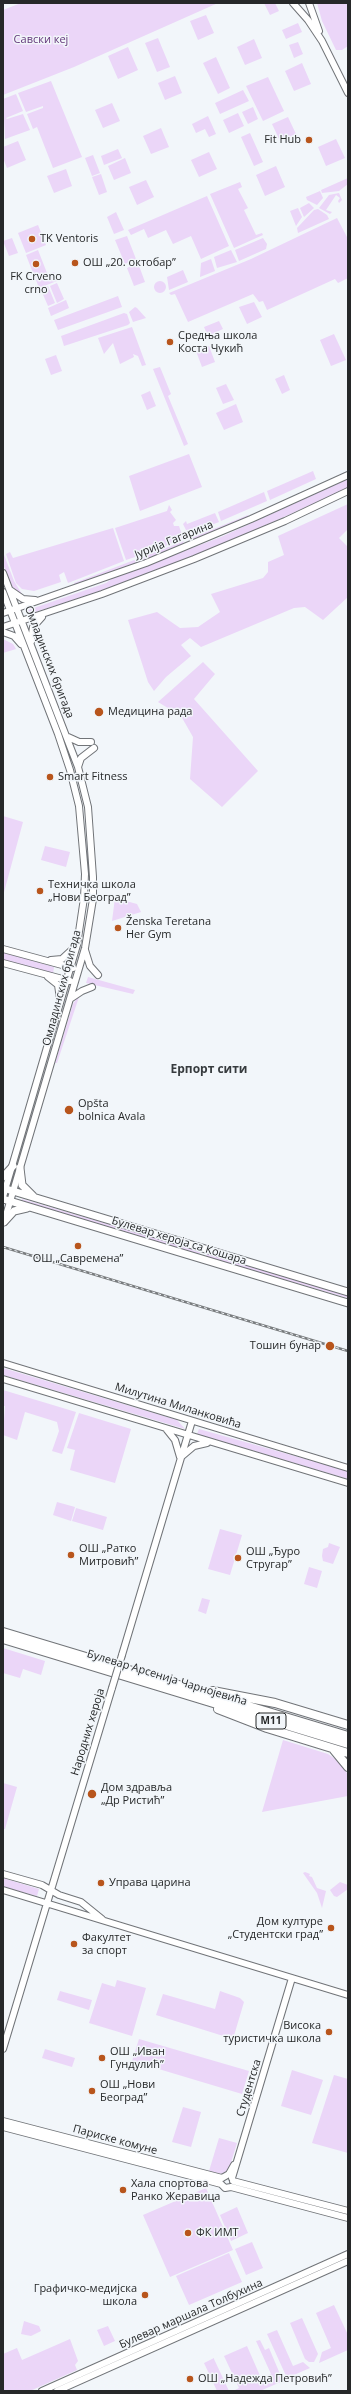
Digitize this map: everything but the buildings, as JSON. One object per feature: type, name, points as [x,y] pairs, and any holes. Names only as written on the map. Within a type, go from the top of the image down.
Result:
[{"type":"highway","name":"Булевар Арсенија Чарнојевића","points":[[3,1632],[196,1694],[347,1751]]},
{"type":"highway","name":"Булевар Арсенија Чарнојевића","points":[[3,1639],[348,1736]]},
{"type":"highway","points":[[347,1751],[332,1748],[255,1724],[200,1702],[196,1694],[210,1690],[260,1700],[348,1724]]},
{"type":"highway","points":[[332,1748],[348,1767]]},
{"type":"main road","points":[[3,1177],[13,1166]]},
{"type":"main road","points":[[20,1168],[22,1185],[38,1199]]},
{"type":"main road","name":"Булевар хероја са Кошара","points":[[4,1188],[348,1292]]},
{"type":"main road","name":"Булевар хероја са Кошара","points":[[5,1199],[348,1303]]},
{"type":"main road","points":[[3,1224],[16,1210],[33,1208]]},
{"type":"main road","points":[[201,1259],[204,1249]]},
{"type":"street","points":[[293,3],[308,20],[322,41],[348,93]]},
{"type":"street","points":[[309,3],[322,41]]},
{"type":"street","name":"Јурија Гагарина","points":[[3,612],[10,611],[136,567],[223,531],[348,475]]},
{"type":"street","points":[[3,627],[46,614],[194,559],[285,521],[348,491]]},
{"type":"street","name":"Омладинских бригада","points":[[3,573],[68,737],[78,767],[88,807],[94,877],[93,899],[85,948],[79,970],[13,1191],[5,1199]]},
{"type":"street","points":[[9,589],[23,599],[45,599]]},
{"type":"street","points":[[3,593],[3,603]]},
{"type":"street","name":"Омладинских бригада","points":[[3,593],[60,740],[78,802],[85,874],[84,898],[77,945],[13,1166],[4,1188],[5,1199],[3,1224]]},
{"type":"street","points":[[32,645],[34,624],[46,614]]},
{"type":"street","points":[[3,632],[14,636],[24,648]]},
{"type":"street","points":[[68,737],[79,742],[93,745],[81,758],[78,767]]},
{"type":"street","points":[[45,960],[62,959],[77,945]]},
{"type":"street","points":[[85,948],[90,966],[98,975]]},
{"type":"street","points":[[3,949],[79,970]]},
{"type":"street","points":[[3,963],[75,983]]},
{"type":"street","points":[[45,975],[58,985],[60,1006]]},
{"type":"street","points":[[70,999],[82,991],[92,987]]},
{"type":"street","name":"Милутина Миланковића","points":[[3,1363],[348,1468]]},
{"type":"street","points":[[3,1379],[164,1429],[348,1483]]},
{"type":"street","name":"Народних хероја","points":[[3,2049],[192,1421]]},
{"type":"street","points":[[164,1429],[176,1440],[181,1458],[194,1446],[213,1443]]},
{"type":"street","points":[[3,1874],[42,1885],[86,1904],[103,1920]]},
{"type":"street","points":[[3,1890],[348,1995]]},
{"type":"street","name":"Студентска","points":[[228,2181],[238,2159],[292,1978]]},
{"type":"street","name":"Париске комуне","points":[[3,2121],[228,2181],[348,2218]]},
{"type":"street","name":"Париске комуне","points":[[3,2127],[348,2211]]},
{"type":"street","name":"Булевар маршала Толбухина","points":[[42,2391],[348,2254]]},
{"type":"street","name":"Булевар маршала Толбухина","points":[[56,2391],[348,2261]]},
{"type":"green space","name":"Савски кеј","points":[[21,3],[218,3],[74,67],[3,95],[3,10]]},
{"type":"green space","points":[[264,3],[275,3],[279,11],[270,15]]},
{"type":"green space","points":[[317,3],[348,3],[348,46],[342,50],[336,50],[322,21]]},
{"type":"green space","points":[[206,15],[214,33],[198,40],[190,21]]},
{"type":"green space","points":[[298,23],[302,32],[286,39],[282,30]]},
{"type":"green space","points":[[158,38],[170,67],[157,72],[145,43]]},
{"type":"green space","points":[[254,39],[262,58],[245,65],[237,47]]},
{"type":"green space","points":[[298,42],[303,54],[294,58],[289,45]]},
{"type":"green space","points":[[128,47],[138,70],[118,79],[108,56]]},
{"type":"green space","points":[[216,57],[230,88],[218,94],[203,63]]},
{"type":"green space","points":[[302,63],[311,84],[294,91],[285,71]]},
{"type":"green space","points":[[175,76],[182,93],[165,100],[158,83]]},
{"type":"green space","points":[[268,77],[284,111],[263,121],[246,86]]},
{"type":"green space","points":[[51,81],[82,157],[53,168],[37,127],[33,129],[27,114],[43,108],[43,106],[26,112],[18,93]]},
{"type":"green space","points":[[243,90],[249,101],[220,114],[215,103]]},
{"type":"green space","points":[[16,94],[23,111],[6,118],[7,119],[23,114],[30,130],[5,139],[3,99]]},
{"type":"green space","points":[[112,103],[120,121],[103,128],[95,110]]},
{"type":"green space","points":[[253,107],[258,119],[248,124],[242,112]]},
{"type":"green space","points":[[238,113],[244,126],[229,133],[223,120]]},
{"type":"green space","points":[[208,116],[216,134],[209,137],[205,129],[196,133],[192,124]]},
{"type":"green space","points":[[288,117],[296,134],[280,141],[272,124]]},
{"type":"green space","points":[[161,128],[169,147],[151,154],[143,136]]},
{"type":"green space","points":[[250,133],[263,162],[254,166],[241,137]]},
{"type":"green space","points":[[336,139],[345,158],[326,166],[318,147]]},
{"type":"green space","points":[[18,141],[26,160],[7,168],[3,158],[3,147]]},
{"type":"green space","points":[[118,149],[122,158],[104,165],[101,156]]},
{"type":"green space","points":[[209,152],[217,169],[199,177],[191,160]]},
{"type":"green space","points":[[93,155],[100,173],[92,176],[85,158]]},
{"type":"green space","points":[[125,158],[131,173],[114,180],[108,166]]},
{"type":"green space","points":[[276,166],[285,187],[265,196],[256,175]]},
{"type":"green space","points":[[66,169],[72,186],[54,193],[47,176]]},
{"type":"green space","points":[[101,174],[107,192],[99,195],[92,177]]},
{"type":"green space","points":[[348,178],[348,184],[339,191],[322,193],[321,190]]},
{"type":"green space","points":[[146,180],[154,197],[137,205],[129,187]]},
{"type":"green space","points":[[240,182],[242,187],[238,189],[248,208],[244,210],[256,235],[262,233],[263,235],[234,248],[210,194]]},
{"type":"green space","points":[[320,191],[323,198],[317,205],[307,200],[306,197]]},
{"type":"green space","points":[[339,193],[342,200],[339,203],[338,201],[340,198],[336,195],[326,210],[332,212],[330,214],[319,208],[329,195]]},
{"type":"green space","points":[[207,196],[229,246],[201,259],[191,236],[173,244],[166,230],[148,238],[144,229],[131,235],[128,230]]},
{"type":"green space","points":[[309,203],[314,208],[304,217],[300,208]]},
{"type":"green space","points":[[298,208],[302,217],[296,226],[290,211]]},
{"type":"green space","points":[[318,209],[327,215],[329,219],[298,233],[297,228],[314,210]]},
{"type":"green space","points":[[116,212],[124,230],[114,234],[107,217]]},
{"type":"green space","points":[[337,218],[348,239],[348,278],[338,283],[335,279],[267,310],[263,301],[259,302],[253,294],[188,322],[175,294],[171,295],[169,293],[251,259]]},
{"type":"green space","name":"TK Ventoris","points":[[38,225],[46,245],[26,253],[18,233]]},
{"type":"green space","points":[[127,236],[136,259],[125,264],[115,240]]},
{"type":"green space","points":[[12,238],[18,253],[9,256],[3,241]]},
{"type":"green space","points":[[263,238],[267,244],[266,249],[239,261],[235,250]]},
{"type":"green space","name":"FK Crveno crno","points":[[38,250],[47,273],[35,278],[26,255]]},
{"type":"green space","points":[[231,250],[237,262],[217,268],[214,257]]},
{"type":"green space","points":[[211,259],[215,271],[200,277],[201,263]]},
{"type":"green space","points":[[138,263],[145,282],[134,286],[127,268]]},
{"type":"green space","points":[[183,270],[188,282],[169,290],[167,277]]},
{"type":"green space","points":[[54,272],[57,281],[39,288],[36,280]]},
{"type":"green space","points":[[158,281],[162,281],[166,287],[162,293],[158,293],[154,289],[154,285]]},
{"type":"green space","points":[[57,283],[64,299],[57,303],[50,286]]},
{"type":"green space","points":[[48,286],[55,303],[48,306],[41,290]]},
{"type":"green space","points":[[118,296],[122,307],[58,330],[54,320]]},
{"type":"green space","points":[[66,300],[69,308],[51,316],[48,308]]},
{"type":"green space","points":[[254,302],[262,317],[247,324],[239,307]]},
{"type":"green space","points":[[135,307],[146,318],[133,322],[129,312]]},
{"type":"green space","points":[[124,313],[127,314],[130,323],[128,325],[64,346],[61,336]]},
{"type":"green space","points":[[219,321],[223,329],[208,336],[204,327]]},
{"type":"green space","points":[[132,327],[146,365],[142,366],[138,356],[133,354],[134,357],[120,364],[113,343],[104,354],[98,338]]},
{"type":"green space","points":[[334,334],[346,360],[331,366],[320,340]]},
{"type":"green space","points":[[209,346],[215,362],[202,367],[196,351]]},
{"type":"green space","points":[[56,355],[62,371],[51,375],[45,359]]},
{"type":"green space","points":[[160,367],[171,394],[168,396],[188,444],[184,446],[153,369]]},
{"type":"green space","points":[[284,375],[290,390],[282,394],[275,379]]},
{"type":"green space","points":[[226,384],[234,400],[223,404],[216,388]]},
{"type":"green space","points":[[150,391],[156,406],[147,410],[141,395]]},
{"type":"green space","points":[[236,404],[243,422],[224,430],[216,413]]},
{"type":"green space","points":[[189,454],[202,487],[140,511],[129,476]]},
{"type":"green space","points":[[313,471],[316,479],[270,500],[267,491]]},
{"type":"green space","points":[[348,479],[348,488],[224,544],[138,578],[61,605],[60,604],[29,614],[28,610],[106,583],[113,578],[221,537]]},
{"type":"green space","points":[[264,492],[267,501],[221,521],[218,512]]},
{"type":"green space","points":[[348,504],[348,529],[339,538],[348,547],[348,597],[323,620],[305,607],[294,608],[201,647],[190,638],[181,645],[191,656],[166,677],[154,691],[148,682],[128,620],[157,612],[180,628],[198,627],[220,612],[211,594],[263,578],[268,572],[268,562],[284,555],[278,536]]},
{"type":"green space","points":[[169,505],[172,510],[170,512],[176,520],[173,523],[174,526],[179,526],[183,538],[159,549],[126,560],[115,528],[167,511]]},
{"type":"green space","points":[[215,513],[219,522],[193,532],[186,530],[183,524],[186,521],[187,524]]},
{"type":"green space","points":[[248,515],[248,517],[195,540],[189,539]]},
{"type":"green space","points":[[113,528],[124,561],[68,583],[64,572],[59,575],[61,582],[34,591],[22,589],[16,583],[6,554],[10,552],[13,558]]},
{"type":"green space","points":[[184,541],[181,547],[75,585],[74,583]]},
{"type":"green space","points":[[3,552],[14,581],[22,594],[21,597],[12,587],[3,564]]},
{"type":"green space","points":[[3,639],[13,644],[16,649],[3,653]]},
{"type":"green space","points":[[203,662],[215,674],[194,699],[258,771],[222,807],[190,779],[193,737],[181,716],[158,702]]},
{"type":"green space","points":[[3,816],[23,822],[3,896],[4,845]]},
{"type":"green space","points":[[45,846],[70,852],[66,867],[41,860]]},
{"type":"green space","points":[[115,898],[137,904],[141,912],[112,921]]},
{"type":"green space","points":[[3,952],[54,967],[53,974],[3,960]]},
{"type":"green space","points":[[88,977],[135,990],[133,994],[86,983]]},
{"type":"green space","points":[[80,994],[57,1063],[55,1063],[73,1004]]},
{"type":"green space","points":[[22,1199],[200,1251],[200,1253],[198,1255],[21,1202]]},
{"type":"green space","points":[[207,1253],[348,1294],[348,1298],[206,1257]]},
{"type":"green space","points":[[3,1368],[177,1420],[185,1429],[3,1375]]},
{"type":"green space","points":[[3,1390],[76,1412],[62,1454],[52,1451],[59,1431],[57,1422],[25,1412],[17,1440],[3,1435],[5,1406],[3,1406]]},
{"type":"green space","points":[[79,1413],[131,1429],[115,1483],[70,1470],[75,1450],[67,1448]]},
{"type":"green space","points":[[199,1429],[348,1471],[348,1479],[197,1434]]},
{"type":"green space","points":[[57,1502],[75,1507],[71,1521],[53,1515]]},
{"type":"green space","points":[[76,1508],[107,1517],[103,1530],[72,1521]]},
{"type":"green space","points":[[220,1529],[242,1535],[230,1575],[208,1569]]},
{"type":"green space","points":[[329,1543],[340,1547],[333,1564],[323,1561],[322,1556],[323,1549],[328,1547]]},
{"type":"green space","points":[[309,1567],[322,1571],[317,1588],[304,1584]]},
{"type":"green space","points":[[202,1598],[210,1600],[206,1614],[198,1611]]},
{"type":"green space","points":[[3,1648],[45,1661],[41,1675],[23,1669],[20,1678],[3,1673]]},
{"type":"green space","points":[[283,1740],[328,1754],[341,1763],[348,1775],[348,1796],[262,1812]]},
{"type":"green space","points":[[3,1783],[17,1787],[5,1829],[3,1829]]},
{"type":"green space","points":[[305,1872],[310,1874],[309,1876],[312,1877],[317,1888],[326,1891],[322,1908],[317,1893],[303,1873]]},
{"type":"green space","points":[[3,1878],[39,1889],[37,1896],[3,1887]]},
{"type":"green space","points":[[340,1882],[348,1885],[348,1889],[337,1897],[334,1896],[330,1890]]},
{"type":"green space","points":[[117,1980],[146,1988],[132,2036],[89,2023],[102,1983],[115,1987]]},
{"type":"green space","points":[[60,1991],[92,2000],[89,2010],[57,2000]]},
{"type":"green space","points":[[220,1991],[240,1998],[244,2002],[233,2039],[156,2015],[163,1994],[215,2009]]},
{"type":"green space","points":[[139,2039],[249,2071],[242,2094],[132,2061]]},
{"type":"green space","points":[[45,2049],[75,2058],[72,2067],[42,2058]]},
{"type":"green space","points":[[292,2070],[323,2080],[311,2115],[281,2106]]},
{"type":"green space","points":[[334,2075],[348,2079],[348,2153],[312,2143]]},
{"type":"green space","points":[[183,2107],[201,2112],[191,2147],[172,2142]]},
{"type":"green space","points":[[219,2138],[237,2143],[229,2169],[222,2174],[209,2171]]},
{"type":"green space","name":"ФК ИМТ","points":[[206,2188],[233,2250],[170,2277],[143,2215]]},
{"type":"green space","points":[[237,2207],[248,2233],[231,2241],[220,2215]]},
{"type":"green space","points":[[252,2242],[263,2268],[246,2275],[235,2249]]},
{"type":"green space","points":[[229,2253],[242,2282],[189,2305],[176,2276]]},
{"type":"green space","points":[[334,2305],[348,2335],[348,2350],[319,2363],[322,2352],[331,2348],[316,2313]]},
{"type":"green space","points":[[302,2318],[318,2354],[314,2362],[309,2362],[305,2359],[290,2323]]},
{"type":"green space","points":[[24,2321],[39,2326],[41,2331],[31,2336],[21,2334]]},
{"type":"green space","points":[[108,2326],[115,2341],[104,2346],[97,2330]]},
{"type":"green space","points":[[277,2330],[293,2366],[303,2362],[310,2368],[287,2378],[267,2334]]},
{"type":"green space","points":[[70,2339],[78,2361],[75,2365],[77,2370],[30,2391],[3,2391],[3,2354],[17,2348],[22,2360]]},
{"type":"green space","points":[[260,2340],[265,2350],[269,2348],[283,2381],[260,2391],[233,2391],[239,2388],[224,2356],[247,2346],[261,2378],[271,2374],[256,2341]]},
{"type":"green space","points":[[214,2358],[229,2391],[217,2391],[204,2363]]},
{"type":"railway","points":[[3,1247],[348,1351]]},
{"type":"place","name":"Fit Hub","points":[[309,140]]},
{"type":"place","name":"TK Ventoris","points":[[32,239]]},
{"type":"place","name":"ОШ „20. октобар”","points":[[75,263]]},
{"type":"place","name":"FK Crveno crno","points":[[36,264]]},
{"type":"place","name":"Средња школа Коста Чукић","points":[[170,342]]},
{"type":"place","name":"Медицина рада","points":[[99,712]]},
{"type":"place","name":"Smart Fitness","points":[[50,777]]},
{"type":"place","name":"Техничка школа „Нови Београд”","points":[[40,891]]},
{"type":"place","name":"Ženska Teretana Her Gym","points":[[118,928]]},
{"type":"place","name":"Opšta bolnica Avala","points":[[69,1110]]},
{"type":"place","name":"ОШ „Савремена”","points":[[78,1246]]},
{"type":"place","name":"Тошин бунар","points":[[330,1346]]},
{"type":"place","name":"ОШ „Ратко Митровић”","points":[[71,1555]]},
{"type":"place","name":"ОШ „Ђуро Стругар”","points":[[238,1558]]},
{"type":"place","name":"Дом здравља „Др Ристић”","points":[[92,1794]]},
{"type":"place","name":"Управа царина","points":[[101,1883]]},
{"type":"place","name":"Дом културе „Студентски град”","points":[[331,1928]]},
{"type":"place","name":"Факултет за спорт","points":[[74,1944]]},
{"type":"place","name":"Висока туристичка школа","points":[[329,2032]]},
{"type":"place","name":"ОШ „Иван Гундулић”","points":[[102,2058]]},
{"type":"place","name":"ОШ „Нови Београд”","points":[[92,2091]]},
{"type":"place","name":"Хала спортова Ранко Жеравица","points":[[123,2190]]},
{"type":"place","name":"ФК ИМТ","points":[[188,2233]]},
{"type":"place","name":"Графичко-медијска школа","points":[[145,2295]]},
{"type":"place","name":"ОШ „Надежда Петровић”","points":[[190,2379]]},
{"type":"district","name":"Ерпорт сити","points":[[209,1070]]}]
